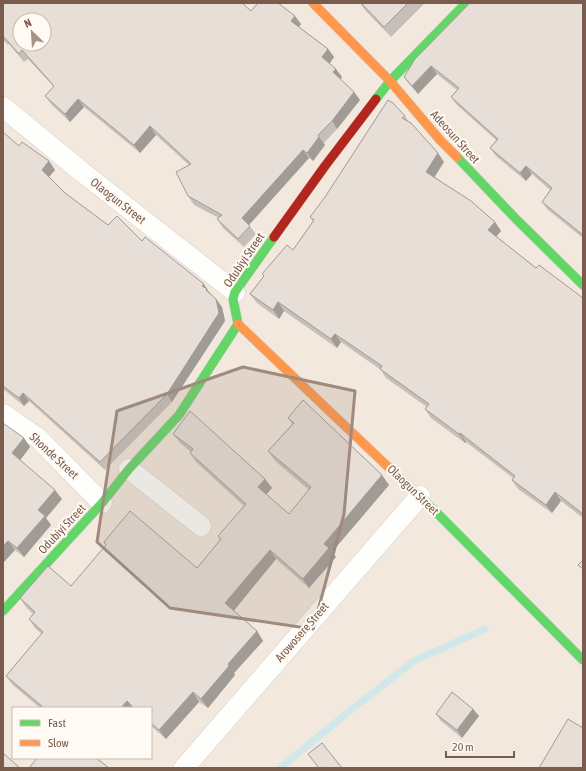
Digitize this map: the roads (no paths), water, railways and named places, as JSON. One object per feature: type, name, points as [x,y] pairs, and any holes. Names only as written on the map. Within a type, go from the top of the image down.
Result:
[{"type":"street","name":"Adeosun Street","points":[[313,3],[390,81],[445,146],[583,285]]},
{"type":"street","name":"Odubiyi Street","points":[[3,610],[102,503],[129,469],[179,415],[238,324],[233,299],[235,292],[325,166],[390,81],[466,3]]},
{"type":"street","name":"Olaogun Street","points":[[3,107],[82,172],[235,292]]},
{"type":"street","name":"Olaogun Street","points":[[238,324],[446,521],[583,660]]},
{"type":"street","name":"Shonde Street","points":[[3,414],[38,438],[102,503]]},
{"type":"street","points":[[129,469],[201,526]]},
{"type":"street","name":"Arowosere Street","points":[[184,768],[420,496]]},
{"type":"waterway","points":[[280,768],[414,661],[485,629]]}]
